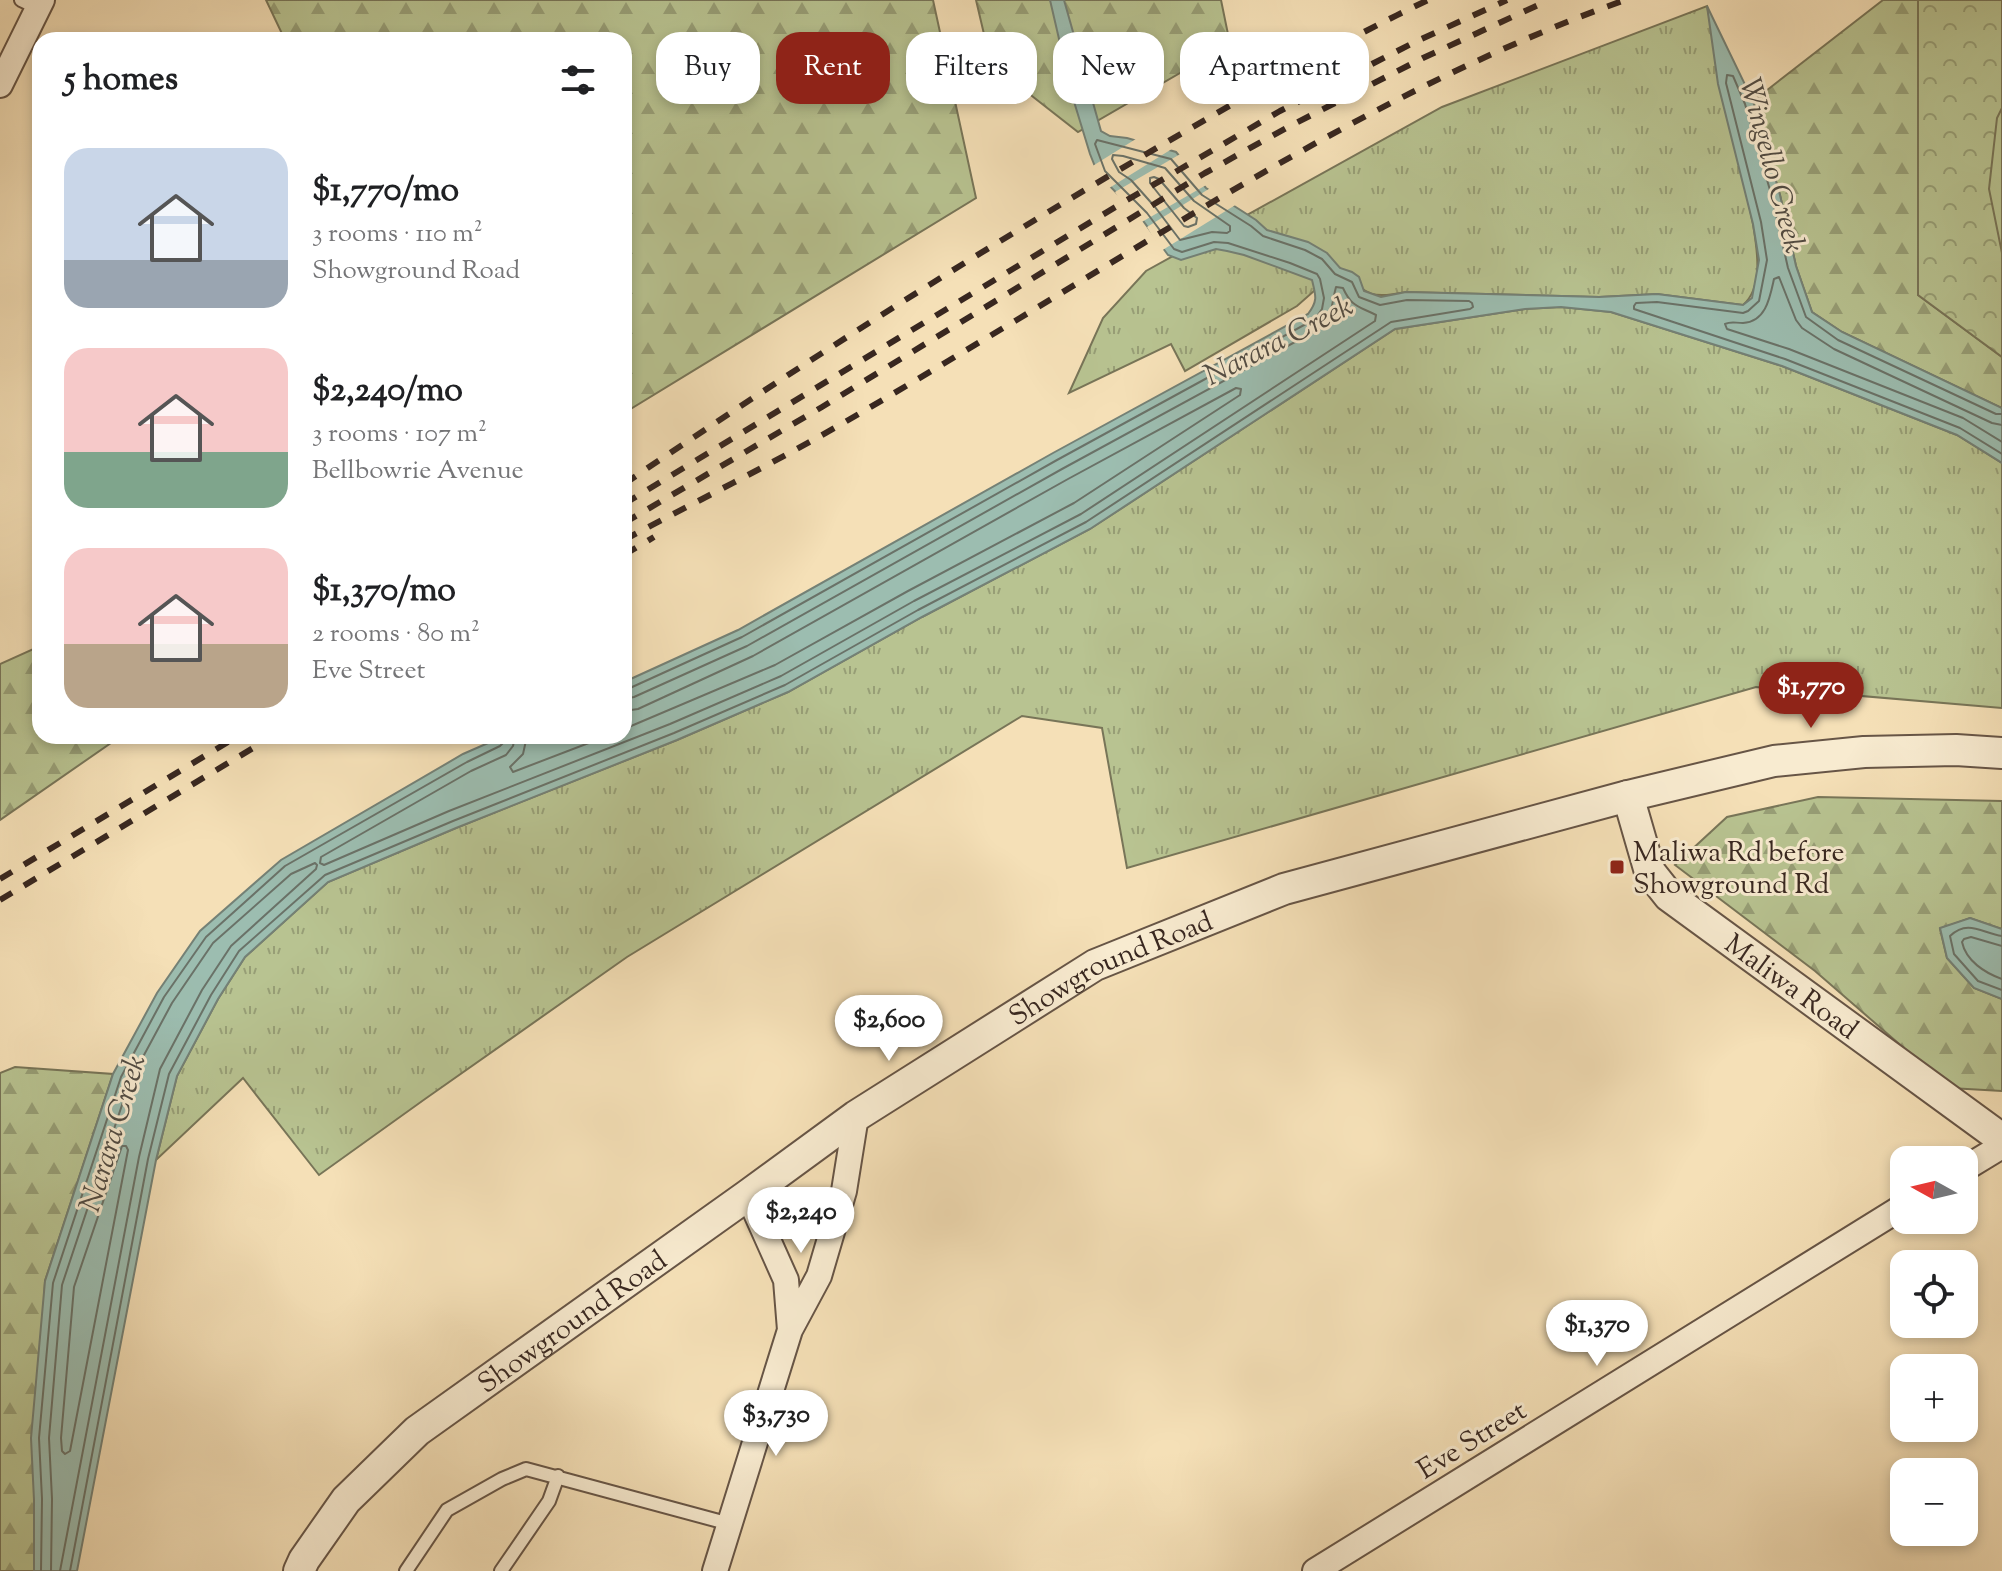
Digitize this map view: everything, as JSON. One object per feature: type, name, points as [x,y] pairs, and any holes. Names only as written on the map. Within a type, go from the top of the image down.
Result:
[{"type":"street","points":[[0,84],[34,3]]},
{"type":"street","name":"Showground Road","points":[[299,1571],[346,1500],[417,1431],[856,1116],[1095,965],[1284,889],[1628,796],[1774,761],[1864,752],[1956,750],[2002,753]]},
{"type":"street","name":"Maliwa Road","points":[[1628,796],[1650,872],[1669,896],[2002,1139]]},
{"type":"street","points":[[715,1571],[790,1330],[819,1276],[844,1191],[856,1116]]},
{"type":"street","points":[[1978,1161],[2002,1146]]},
{"type":"street","points":[[748,1195],[786,1280],[790,1330]]},
{"type":"street","name":"Eve Street","points":[[1315,1571],[1890,1215]]},
{"type":"lane","points":[[406,1571],[447,1510],[526,1469],[730,1524]]},
{"type":"lane","points":[[501,1571],[549,1501],[558,1476]]},
{"type":"green space","points":[[266,0],[933,0],[940,32],[906,32],[906,104],[956,104],[976,198],[632,408],[632,32],[281,32]]},
{"type":"green space","points":[[976,0],[1221,0],[1228,32],[1180,32],[1180,73],[1164,82],[1164,32],[1053,32],[1053,104],[1126,104],[1078,132],[1037,100],[1037,32],[984,32]]},
{"type":"green space","points":[[1883,0],[1918,0],[1918,295],[2002,357],[2002,408],[1842,332],[1812,312],[1796,266],[1780,195],[1753,101]]},
{"type":"green space","points":[[1918,0],[2002,0],[2002,357],[1918,295]]},
{"type":"green space","points":[[1707,6],[1756,245],[1754,288],[1743,305],[1657,294],[1599,297],[1406,292],[1376,295],[1363,289],[1340,268],[1297,306],[1185,371],[1171,344],[1069,393],[1103,318],[1146,271],[1442,107]]},
{"type":"green space","points":[[2002,108],[2002,253],[1989,189],[1997,118]]},
{"type":"green space","points":[[1561,307],[1611,312],[1782,366],[1957,435],[2002,463],[2002,708],[1756,687],[1127,868],[1102,728],[1022,716],[627,957],[319,1175],[243,1078],[156,1160],[177,1076],[218,999],[245,957],[328,882],[788,692],[1090,529],[1395,329],[1525,309]]},
{"type":"green space","points":[[32,650],[32,744],[109,744],[0,820],[0,664]]},
{"type":"green space","points":[[1818,797],[2002,801],[2002,929],[1970,918],[1940,929],[1947,958],[1974,988],[2002,999],[2002,1091],[1950,1088],[1815,971],[1675,865],[1727,817]]},
{"type":"green space","points":[[15,1067],[113,1074],[45,1281],[34,1500],[34,1571],[0,1571],[0,1073]]},
{"type":"water","points":[[1050,0],[1064,0],[1073,32],[1057,32]]},
{"type":"water","name":"Narara Creek","points":[[1707,6],[1753,101],[1780,195],[1796,266],[1812,312],[1842,332],[2002,408],[2002,463],[1957,435],[1782,366],[1611,312],[1561,307],[1525,309],[1395,329],[1090,529],[788,692],[328,882],[245,957],[218,999],[177,1076],[156,1160],[77,1571],[34,1571],[31,1438],[45,1281],[113,1074],[157,993],[200,931],[281,860],[463,754],[486,744],[632,744],[632,678],[738,630],[1308,314],[1315,298],[1312,280],[1244,255],[1216,249],[1181,260],[1168,255],[1141,218],[1098,174],[1075,104],[1093,104],[1101,131],[1110,136],[1176,152],[1206,188],[1267,230],[1308,242],[1327,253],[1340,268],[1359,277],[1364,291],[1381,297],[1406,292],[1599,297],[1657,294],[1743,305],[1752,298],[1759,260],[1718,84]]},
{"type":"water","points":[[1970,918],[2002,929],[2002,999],[1974,988],[1947,958],[1940,928]]},
{"type":"pier","points":[[1139,137],[1175,147],[1106,190],[1091,167]]},
{"type":"pier","points":[[1182,153],[1208,184],[1140,223],[1115,192]]},
{"type":"pier","points":[[1212,187],[1237,204],[1161,251],[1147,227]]},
{"type":"railway","points":[[632,479],[877,318],[1006,238],[1280,77],[1428,0]]},
{"type":"railway","points":[[632,499],[1280,111],[1417,41],[1507,0]]},
{"type":"railway","points":[[632,518],[822,407],[1205,173],[1423,58],[1549,0]]},
{"type":"railway","points":[[632,536],[838,426],[1312,145],[1465,66],[1625,0]]},
{"type":"railway","points":[[632,550],[654,537]]},
{"type":"railway","points":[[0,879],[225,744]]},
{"type":"railway","points":[[0,900],[260,744]]},
{"type":"place","name":"Maliwa Rd before Showground Rd","points":[[1617,867]]},
{"type":"water label","name":"Wingello Creek","points":[[1773,165]]}]
